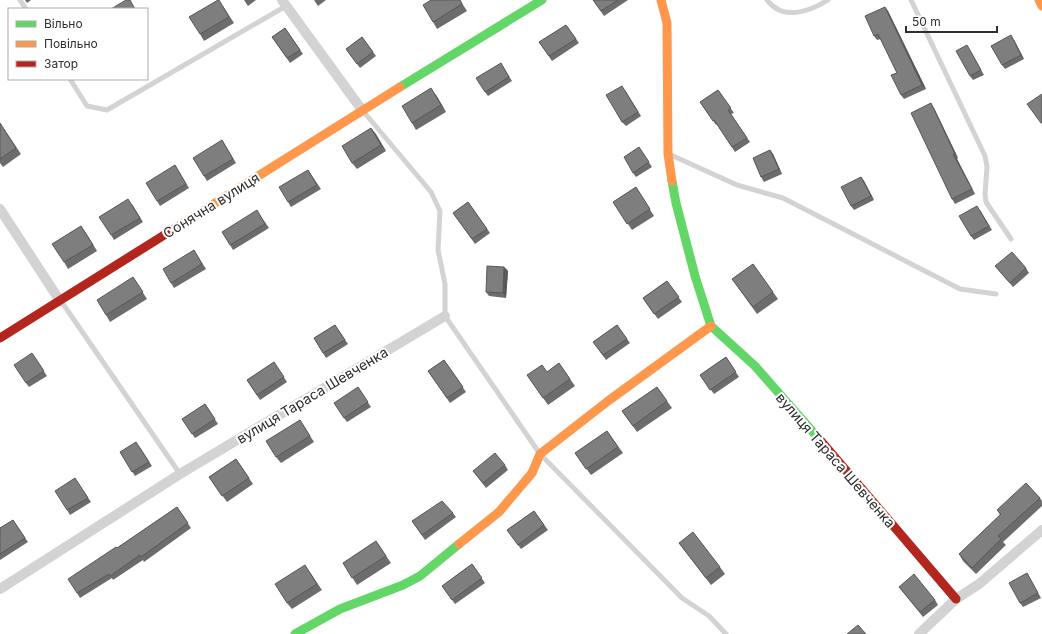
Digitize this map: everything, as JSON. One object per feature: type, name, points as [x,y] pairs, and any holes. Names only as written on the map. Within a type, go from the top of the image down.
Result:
[{"type":"street","name":"Сонячна вулиця","points":[[0,338],[362,110],[542,0]]},
{"type":"street","name":"вулиця Тараса Шевченка","points":[[661,0],[667,23],[668,154],[676,203],[695,276],[711,326],[755,366],[852,476],[956,598]]},
{"type":"street","points":[[1039,0],[1042,6]]},
{"type":"street","points":[[284,3],[362,110]]},
{"type":"street","points":[[0,210],[60,300]]},
{"type":"street","name":"вулиця Тараса Шевченка","points":[[0,589],[180,474],[445,316]]},
{"type":"street","points":[[295,634],[340,610],[402,585],[420,576],[499,512],[532,473],[540,454],[608,401],[711,326]]},
{"type":"street","points":[[919,634],[956,598],[979,584],[1042,530]]},
{"type":"lane","points":[[767,0],[770,4],[784,13],[805,11],[828,0]]},
{"type":"lane","points":[[911,0],[985,156],[987,167],[985,194],[986,202],[1011,239]]},
{"type":"lane","points":[[71,80],[87,106],[107,110],[284,3]]},
{"type":"lane","points":[[362,110],[431,192],[440,211],[438,250],[445,284],[445,316],[540,454],[682,598],[709,616],[726,634]]},
{"type":"lane","points":[[668,154],[737,185],[783,198],[960,289],[996,294]]},
{"type":"lane","points":[[60,300],[180,474]]},
{"type":"building","points":[[126,0],[130,0],[134,8],[113,8]]},
{"type":"building","points":[[218,0],[229,17],[200,34],[189,17]]},
{"type":"building","points":[[431,0],[460,0],[462,4],[433,22],[423,5]]},
{"type":"building","points":[[593,0],[618,0],[601,11]]},
{"type":"building","points":[[885,7],[922,85],[901,95],[891,75],[897,73],[878,34],[874,36],[865,16]]},
{"type":"building","points":[[566,25],[576,39],[549,56],[539,42]]},
{"type":"building","points":[[285,28],[300,50],[287,58],[272,37]]},
{"type":"building","points":[[1011,35],[1021,55],[1002,65],[991,46]]},
{"type":"building","points":[[362,37],[373,52],[357,64],[346,49]]},
{"type":"building","points":[[967,45],[981,70],[970,76],[956,51]]},
{"type":"building","points":[[501,63],[509,77],[485,92],[476,78]]},
{"type":"building","points":[[622,86],[638,112],[622,122],[606,95]]},
{"type":"building","points":[[431,88],[441,105],[412,123],[402,106]]},
{"type":"building","points":[[718,90],[731,108],[728,110],[747,138],[732,147],[700,102]]},
{"type":"building","points":[[1042,94],[1042,123],[1041,123],[1027,104]]},
{"type":"building","points":[[931,103],[955,154],[953,154],[972,189],[952,199],[911,113]]},
{"type":"building","points":[[0,123],[16,148],[0,159]]},
{"type":"building","points":[[371,128],[381,145],[352,163],[342,146]]},
{"type":"building","points":[[222,140],[233,159],[204,176],[193,158]]},
{"type":"building","points":[[639,147],[649,162],[633,173],[624,157]]},
{"type":"building","points":[[770,150],[779,169],[761,177],[753,158]]},
{"type":"building","points":[[175,165],[186,184],[157,201],[146,183]]},
{"type":"building","points":[[308,170],[317,185],[288,202],[279,187]]},
{"type":"building","points":[[861,177],[871,196],[851,206],[841,187]]},
{"type":"building","points":[[636,187],[650,209],[627,224],[613,202]]},
{"type":"building","points":[[128,199],[140,218],[111,235],[99,217]]},
{"type":"building","points":[[468,202],[487,229],[472,239],[453,213]]},
{"type":"building","points":[[977,206],[989,226],[971,236],[959,216]]},
{"type":"building","points":[[257,210],[265,224],[230,245],[222,232]]},
{"type":"building","points":[[81,226],[93,245],[64,262],[52,244]]},
{"type":"building","points":[[194,250],[202,264],[171,283],[163,269]]},
{"type":"building","points":[[1012,252],[1026,268],[1010,283],[995,266]]},
{"type":"building","points":[[753,264],[773,292],[753,307],[732,279]]},
{"type":"building","points":[[487,266],[504,267],[503,293],[486,292]]},
{"type":"building","points":[[133,277],[143,292],[106,315],[97,300]]},
{"type":"building","points":[[667,281],[679,297],[654,314],[643,298]]},
{"type":"building","points":[[335,325],[345,340],[323,353],[314,338]]},
{"type":"building","points":[[617,325],[627,339],[603,355],[593,342]]},
{"type":"building","points":[[32,353],[44,371],[26,383],[14,365]]},
{"type":"building","points":[[726,357],[736,372],[710,390],[700,375]]},
{"type":"building","points":[[444,360],[463,387],[447,398],[428,371]]},
{"type":"building","points":[[274,362],[284,377],[257,395],[247,380]]},
{"type":"building","points":[[559,363],[570,379],[543,398],[527,375],[542,365],[547,372]]},
{"type":"building","points":[[358,387],[368,402],[344,418],[334,403]]},
{"type":"building","points":[[657,387],[667,401],[633,426],[622,411]]},
{"type":"building","points":[[205,404],[215,419],[192,434],[182,419]]},
{"type":"building","points":[[300,420],[310,436],[276,457],[266,441]]},
{"type":"building","points":[[607,431],[618,447],[586,469],[575,453]]},
{"type":"building","points":[[136,442],[149,462],[132,472],[120,452]]},
{"type":"building","points":[[495,453],[505,465],[483,483],[473,471]]},
{"type":"building","points":[[236,459],[249,478],[222,496],[209,477]]},
{"type":"building","points":[[75,478],[88,498],[67,510],[55,491]]},
{"type":"building","points":[[1026,483],[1040,498],[998,536],[1001,539],[972,568],[959,554],[1001,514],[997,510]]},
{"type":"building","points":[[442,501],[453,513],[422,535],[412,521]]},
{"type":"building","points":[[177,507],[188,523],[141,557],[140,555],[110,576],[109,574],[77,593],[68,579]]},
{"type":"building","points":[[534,511],[544,525],[518,545],[507,530]]},
{"type":"building","points":[[13,520],[25,538],[0,554],[0,528]]},
{"type":"building","points":[[693,532],[720,567],[706,578],[679,543]]},
{"type":"building","points":[[376,541],[386,556],[352,578],[343,563]]},
{"type":"building","points":[[472,564],[482,578],[452,600],[442,586]]},
{"type":"building","points":[[305,565],[317,584],[287,603],[275,584]]},
{"type":"building","points":[[1027,573],[1038,593],[1020,603],[1009,583]]},
{"type":"building","points":[[914,574],[935,600],[920,612],[899,587]]},
{"type":"building","points":[[858,625],[866,634],[847,634]]},
{"type":"traffic: fast","points":[[400,87],[542,0]]},
{"type":"traffic: fast","points":[[672,181],[676,203],[695,276],[711,326],[755,366],[820,440]]},
{"type":"traffic: fast","points":[[295,634],[340,609],[403,585],[420,576],[459,544]]},
{"type":"traffic: slow","points":[[661,0],[667,23],[668,154],[672,181]]},
{"type":"traffic: slow","points":[[1039,0],[1042,6]]},
{"type":"traffic: slow","points":[[177,227],[400,87]]},
{"type":"traffic: slow","points":[[459,544],[499,512],[532,473],[540,454],[608,401],[711,326]]},
{"type":"traffic: jam","points":[[0,338],[177,227]]},
{"type":"traffic: jam","points":[[820,440],[956,599]]}]
